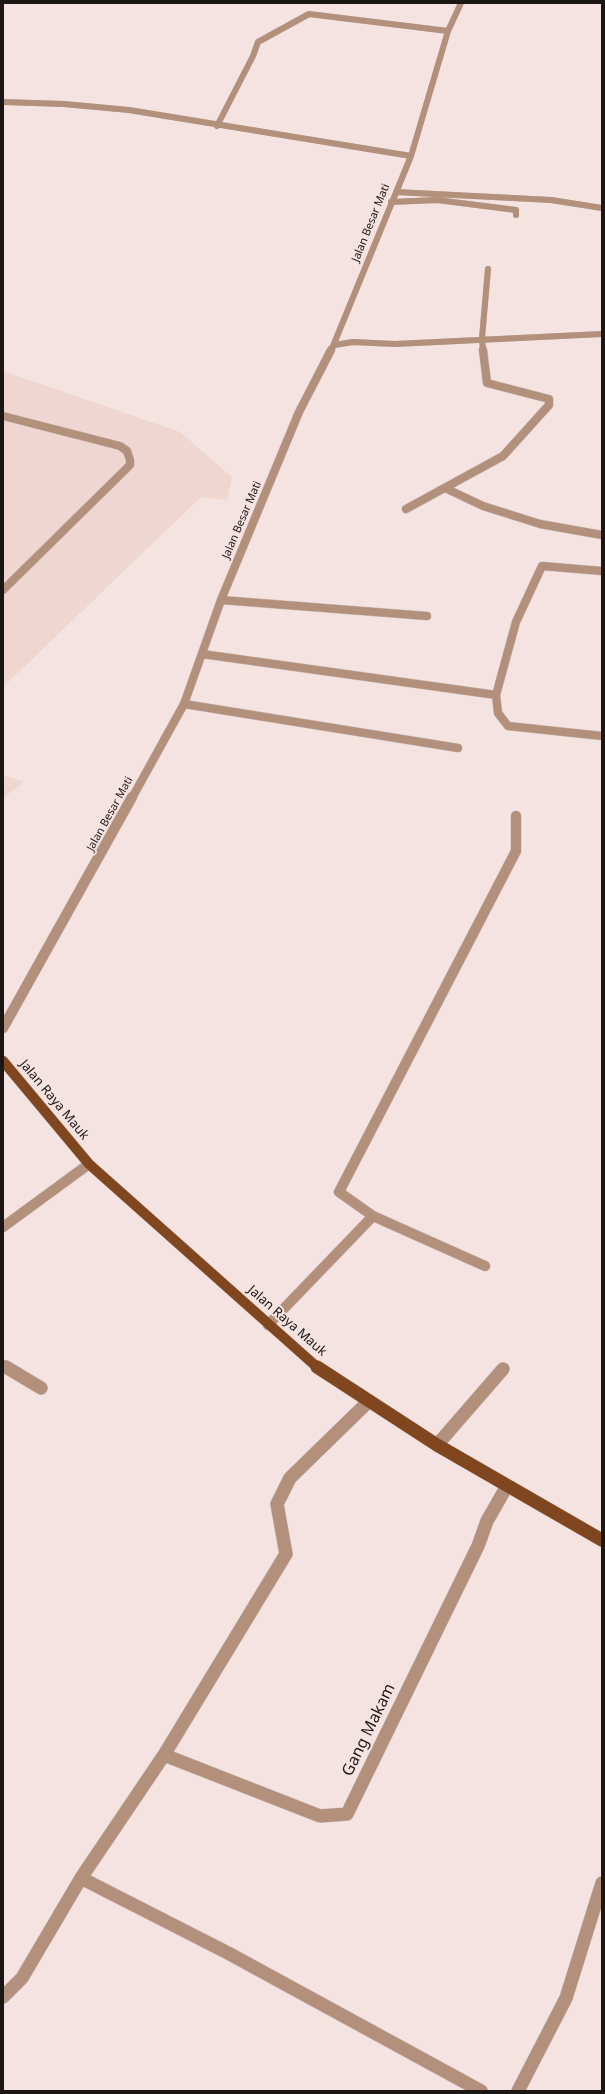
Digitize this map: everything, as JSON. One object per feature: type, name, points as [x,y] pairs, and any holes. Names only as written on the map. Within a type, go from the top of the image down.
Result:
[{"type":"main road","name":"Jalan Raya Mauk","points":[[3,1061],[89,1164],[314,1365],[437,1444],[602,1540]]},
{"type":"street","name":"Jalan Besar Mati","points":[[3,1028],[184,704],[220,600],[299,412],[334,345],[411,156],[448,31],[461,3]]},
{"type":"street","points":[[217,126],[258,42],[309,14],[448,31]]},
{"type":"street","points":[[3,102],[64,104],[129,110],[217,126],[411,156]]},
{"type":"street","points":[[396,192],[551,200],[602,208]]},
{"type":"street","points":[[391,202],[444,201],[516,210],[516,215]]},
{"type":"street","points":[[406,509],[503,456],[549,405],[549,399],[487,383],[482,338],[488,269]]},
{"type":"street","points":[[334,345],[353,342],[395,344],[482,338],[602,334]]},
{"type":"street","points":[[3,416],[120,446],[127,451],[130,465],[3,590]]},
{"type":"street","points":[[445,488],[483,506],[540,524],[602,535]]},
{"type":"street","points":[[602,571],[542,566],[516,622],[496,695],[498,713],[508,726],[602,736]]},
{"type":"street","points":[[220,600],[427,616]]},
{"type":"street","points":[[202,654],[496,695]]},
{"type":"street","points":[[184,704],[458,748]]},
{"type":"street","points":[[485,1266],[373,1216],[339,1192],[516,851],[516,816]]},
{"type":"street","points":[[3,1227],[89,1164]]},
{"type":"street","points":[[268,1325],[373,1216]]},
{"type":"street","points":[[3,1365],[41,1388]]},
{"type":"street","points":[[437,1444],[503,1369]]},
{"type":"street","points":[[3,1997],[22,1978],[81,1878],[164,1755],[286,1554],[277,1504],[290,1478],[369,1401]]},
{"type":"street","name":"Gang Makam","points":[[164,1755],[320,1816],[347,1814],[478,1546],[488,1521],[507,1486]]},
{"type":"street","points":[[81,1878],[228,1953],[480,2091]]},
{"type":"street","points":[[518,2091],[566,1998],[602,1883]]},
{"type":"shaded area","points":[[3,371],[180,432],[232,477],[227,500],[201,497],[3,687]]},
{"type":"shaded area","points":[[3,775],[24,782],[3,798]]}]
